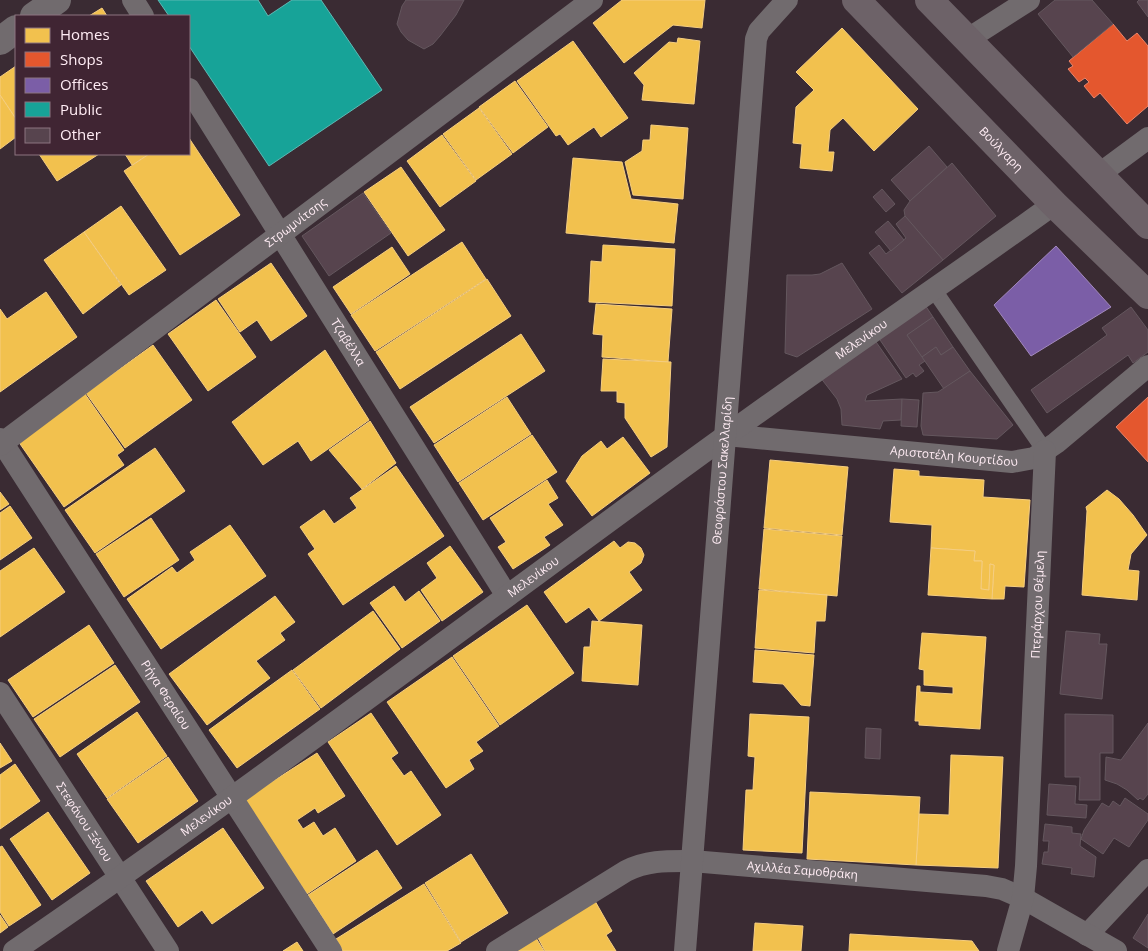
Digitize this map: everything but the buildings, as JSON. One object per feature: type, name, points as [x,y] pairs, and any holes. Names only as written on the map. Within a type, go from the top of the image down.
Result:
[{"type":"main road","name":"Βούλγαρη","points":[[856,0],[1054,204],[1148,296]]},
{"type":"main road","points":[[929,0],[1148,225]]},
{"type":"street","points":[[35,15],[57,0]]},
{"type":"street","points":[[133,0],[142,15]]},
{"type":"street","name":"Στρωμνίτσης","points":[[1,442],[592,0]]},
{"type":"street","points":[[968,39],[1029,0]]},
{"type":"street","name":"Θεοφράστου Σακελλαρίδη","points":[[684,951],[756,39],[774,5]]},
{"type":"street","points":[[0,41],[15,30]]},
{"type":"street","name":"Τζαβέλλα","points":[[190,91],[507,596]]},
{"type":"street","points":[[1098,175],[1148,138]]},
{"type":"street","name":"Μελενίκου","points":[[14,951],[121,878],[232,798],[726,435],[1054,204]]},
{"type":"street","points":[[934,290],[1045,451]]},
{"type":"street","name":"Αριστοτέλη Κουρτίδου","points":[[726,435],[1012,462],[1034,458],[1045,451],[1148,366]]},
{"type":"street","name":"Ρήγα Φεραίου","points":[[1,442],[331,951]]},
{"type":"street","name":"Πτεράρχου Θέμελη","points":[[1008,951],[1023,898],[1026,866],[1045,451]]},
{"type":"street","name":"Στεφάνου Ξένου","points":[[0,693],[168,951]]},
{"type":"street","name":"Αχιλλέα Σαμοθράκη","points":[[497,951],[637,866],[661,861],[692,861],[986,886],[1002,889],[1023,898],[1116,951]]},
{"type":"street","points":[[1088,935],[1148,870]]}]
